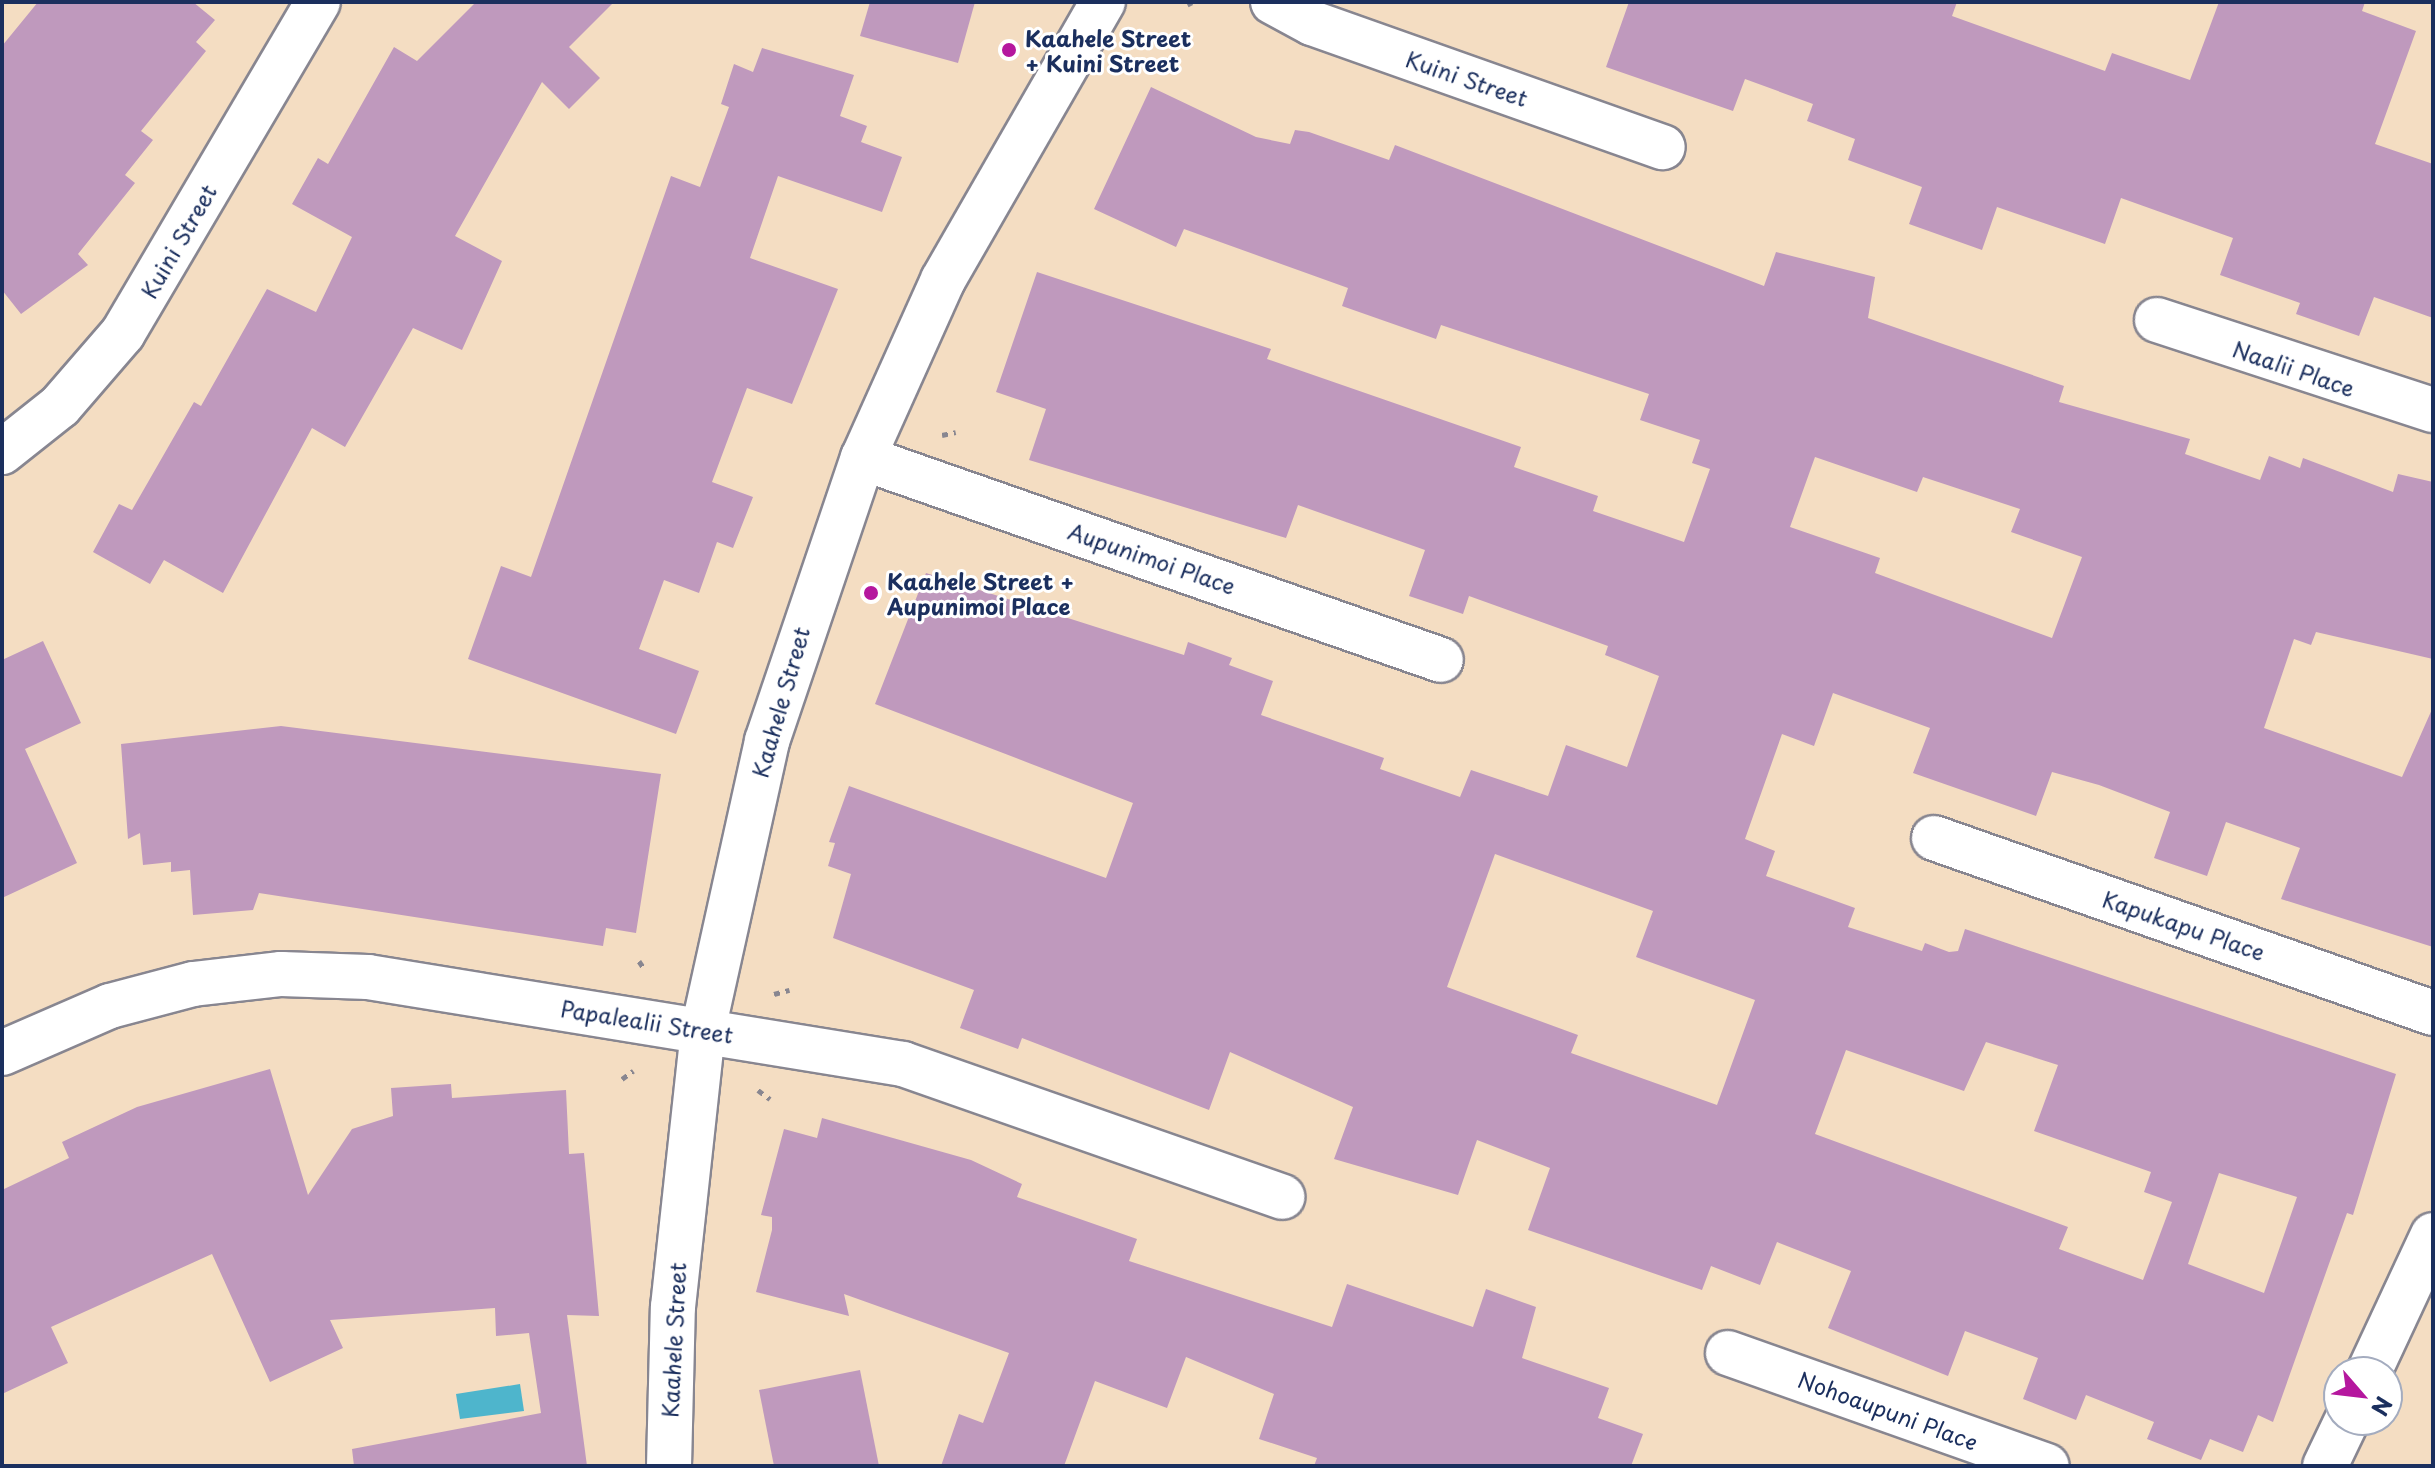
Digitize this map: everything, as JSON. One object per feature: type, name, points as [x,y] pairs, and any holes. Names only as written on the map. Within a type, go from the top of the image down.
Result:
[{"type":"street","name":"Kuini Street","points":[[2,452],[60,406],[123,333],[318,2]]},
{"type":"street","name":"Kaahele Street","points":[[669,1466],[673,1307],[703,1030],[767,741],[863,458],[990,190],[1103,2]]},
{"type":"street","name":"Kuini Street","points":[[1273,2],[1312,23],[1663,147]]},
{"type":"street","name":"Naalii Place","points":[[2157,320],[2433,410]]},
{"type":"street","name":"Aupunimoi Place","points":[[863,458],[1441,660]]},
{"type":"street","name":"Kapukapu Place","points":[[1934,838],[2433,1013]]},
{"type":"street","name":"Papalealii Street","points":[[2,1053],[110,1006],[193,984],[281,974],[368,977],[903,1064],[1282,1197]]},
{"type":"street","points":[[2376,1356],[2433,1235]]},
{"type":"street","name":"Nohoaupuni Place","points":[[1728,1353],[2047,1466]]},
{"type":"street","points":[[2325,1466],[2339,1436]]},
{"type":"path","points":[[942,435],[956,432]]},
{"type":"path","points":[[639,961],[645,970]]},
{"type":"path","points":[[622,1079],[633,1071]]},
{"type":"path","points":[[756,1088],[770,1099]]},
{"type":"water","points":[[520,1384],[524,1411],[460,1419],[456,1394]]},
{"type":"building","points":[[38,2],[193,2],[215,20],[196,42],[206,51],[141,131],[153,140],[125,175],[135,183],[78,254],[88,265],[21,314],[2,290],[2,46]]},
{"type":"building","points":[[476,2],[614,2],[569,47],[600,78],[569,109],[542,82],[455,236],[502,261],[462,350],[413,328],[345,447],[312,428],[223,593],[164,560],[150,584],[93,552],[119,504],[132,510],[194,402],[201,406],[267,289],[316,312],[352,237],[292,204],[318,158],[328,164],[394,47],[417,61]]},
{"type":"building","points":[[870,2],[975,2],[958,63],[860,36]]},
{"type":"building","points":[[1629,2],[1957,2],[1952,16],[2105,71],[2112,53],[2190,80],[2219,2],[2365,2],[2362,11],[2416,31],[2375,144],[2433,164],[2433,318],[2374,297],[2359,336],[2296,314],[2300,303],[2220,275],[2233,238],[2121,198],[2105,244],[1997,207],[1982,250],[1909,224],[1922,187],[1848,160],[1855,139],[1807,121],[1813,104],[1745,79],[1733,111],[1606,67]]},
{"type":"building","points":[[762,48],[854,75],[840,116],[867,126],[861,142],[902,157],[882,212],[778,176],[750,258],[838,289],[792,404],[747,388],[712,482],[753,497],[733,548],[717,542],[699,593],[664,580],[639,649],[699,671],[676,734],[468,659],[501,566],[531,577],[671,176],[700,187],[729,107],[721,104],[734,64],[753,72]]},
{"type":"building","points":[[1151,87],[1256,137],[1290,144],[1295,130],[1309,132],[1389,160],[1395,145],[1764,286],[1776,252],[1875,277],[1868,318],[2064,386],[2059,402],[2190,439],[2185,454],[2260,480],[2269,456],[2300,468],[2303,458],[2393,492],[2398,474],[2433,482],[2433,659],[2316,632],[2311,645],[2294,639],[2264,728],[2402,777],[2433,707],[2433,947],[2281,899],[2300,848],[2226,822],[2207,876],[2154,858],[2170,812],[2099,785],[2052,772],[2036,816],[1913,773],[1930,728],[1833,693],[1814,746],[1782,734],[1745,839],[1775,851],[1766,876],[1855,908],[1848,927],[1922,951],[1925,943],[1949,952],[1958,951],[1965,929],[2396,1074],[2353,1215],[2347,1213],[2273,1422],[2258,1415],[2243,1452],[2210,1439],[2201,1460],[2147,1439],[2154,1422],[2086,1395],[2076,1420],[2023,1399],[2038,1358],[1965,1331],[1948,1376],[1828,1328],[1851,1271],[1777,1242],[1760,1285],[1711,1266],[1702,1290],[1528,1230],[1550,1168],[1477,1140],[1458,1195],[1334,1159],[1353,1107],[1230,1052],[1209,1110],[1022,1038],[1018,1049],[960,1028],[974,990],[833,938],[851,874],[828,866],[835,843],[829,842],[849,786],[1106,878],[1133,803],[875,704],[926,573],[1184,655],[1188,642],[1232,658],[1229,665],[1273,681],[1261,715],[1384,758],[1380,769],[1460,797],[1471,770],[1548,796],[1566,745],[1627,767],[1659,676],[1605,655],[1608,646],[1469,596],[1463,614],[1409,596],[1425,550],[1298,505],[1286,538],[1029,460],[1046,409],[996,392],[1037,272],[1271,349],[1267,359],[1521,447],[1514,467],[1598,496],[1593,511],[1684,542],[1710,469],[1692,463],[1700,440],[1640,420],[1649,394],[1441,325],[1436,339],[1342,306],[1348,288],[1184,229],[1176,247],[1094,209]],"holes":[[[1815,457],[1917,492],[1923,477],[2020,509],[2011,532],[2082,557],[2052,638],[1875,573],[1880,558],[1790,527]],[[1495,854],[1653,911],[1636,957],[1755,1000],[1717,1105],[1571,1053],[1578,1035],[1447,987]],[[1986,1042],[2058,1065],[2034,1131],[2151,1172],[2144,1192],[2172,1202],[2143,1280],[2059,1249],[2068,1227],[1815,1134],[1846,1050],[1964,1091]],[[2219,1173],[2297,1197],[2264,1293],[2188,1264]]]},
{"type":"building","points":[[43,641],[81,723],[25,749],[77,863],[2,898],[2,660]]},
{"type":"building","points":[[281,726],[661,774],[636,933],[606,928],[603,946],[259,893],[253,910],[193,915],[190,870],[171,872],[171,862],[143,865],[140,833],[128,839],[121,744]]},
{"type":"building","points":[[270,1069],[308,1195],[352,1129],[393,1116],[391,1088],[451,1084],[452,1098],[566,1090],[569,1154],[584,1153],[599,1316],[567,1315],[587,1466],[354,1466],[352,1449],[541,1413],[529,1333],[496,1336],[495,1308],[330,1320],[343,1348],[270,1382],[212,1254],[51,1327],[68,1363],[2,1394],[2,1190],[69,1158],[62,1142],[137,1107]]},
{"type":"building","points":[[822,1118],[971,1160],[1022,1184],[1017,1197],[1137,1239],[1129,1261],[1332,1327],[1347,1284],[1473,1327],[1486,1289],[1536,1307],[1522,1358],[1609,1388],[1598,1418],[1643,1434],[1631,1466],[1314,1466],[1317,1458],[1259,1439],[1274,1394],[1186,1357],[1167,1408],[1095,1381],[1064,1466],[941,1466],[959,1414],[983,1423],[1009,1353],[844,1294],[849,1316],[756,1292],[772,1230],[772,1217],[761,1215],[784,1129],[817,1138]]},
{"type":"building","points":[[860,1370],[879,1466],[774,1466],[759,1390]]},
{"type":"place","name":"Kaahele Street + Kuini Street","points":[[1009,50]]},
{"type":"place","name":"Kaahele Street + Aupunimoi Place","points":[[871,593]]}]
